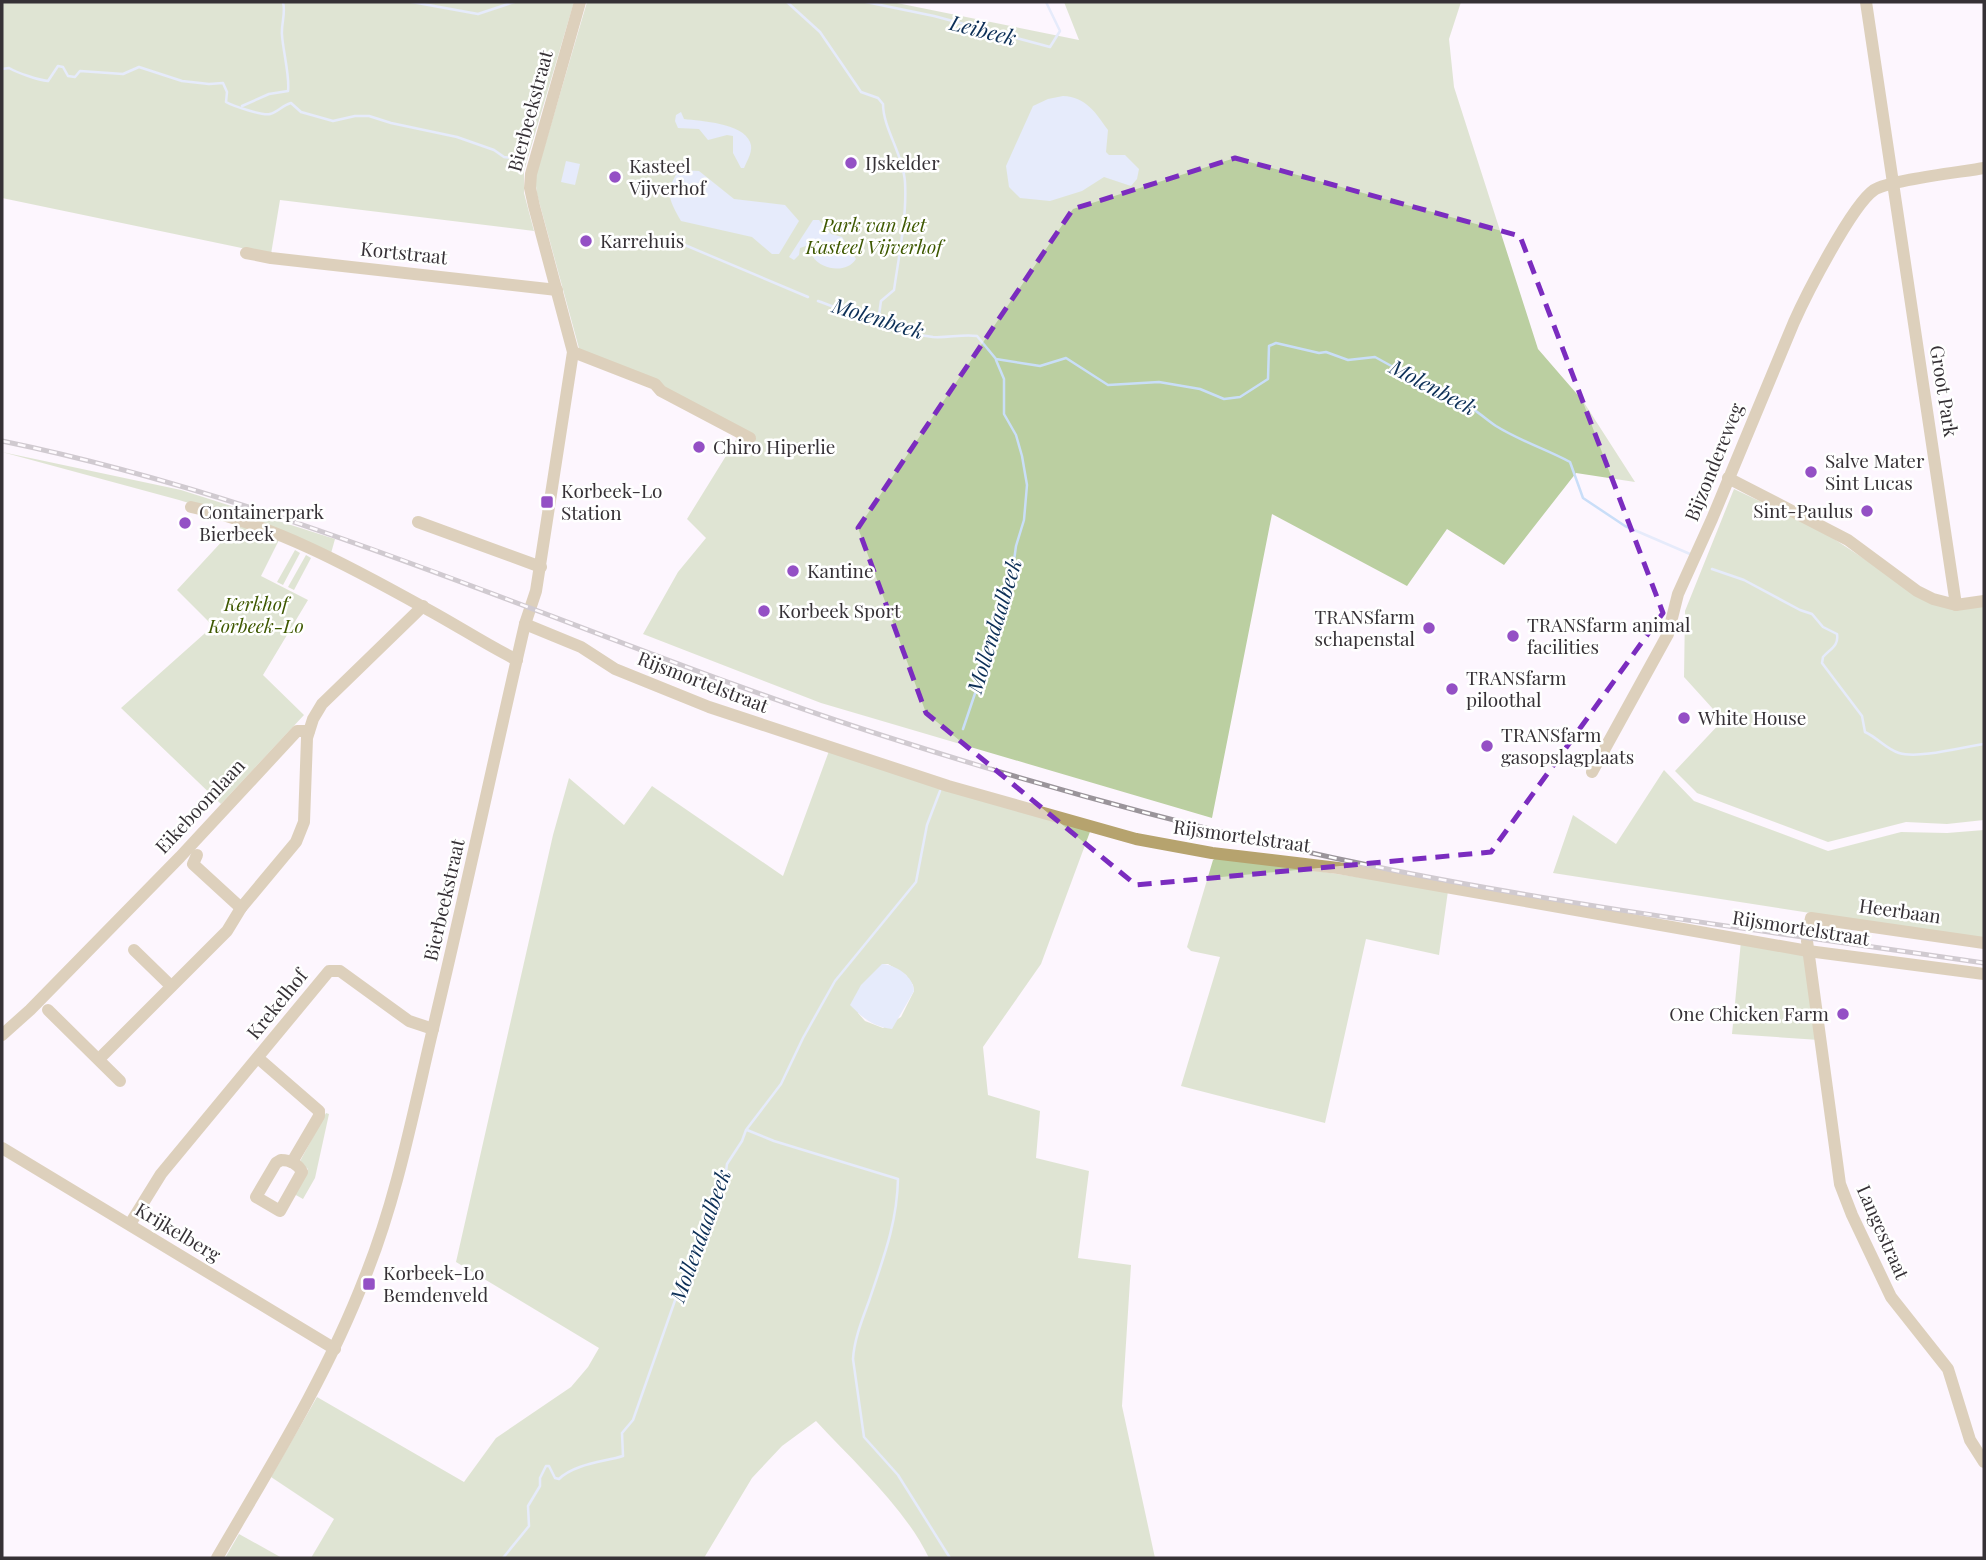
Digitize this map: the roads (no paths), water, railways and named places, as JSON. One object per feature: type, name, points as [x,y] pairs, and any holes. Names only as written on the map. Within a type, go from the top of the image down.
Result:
[{"type":"street","name":"Bierbeekstraat","points":[[217,1558],[335,1349],[366,1276],[388,1212],[433,1029],[525,624],[536,591],[573,352],[530,188],[531,174],[580,2]]},
{"type":"street","points":[[1866,2],[1893,184]]},
{"type":"street","name":"Bijzondereweg","points":[[1592,772],[1668,634],[1678,594],[1808,292],[1858,207],[1875,190],[1893,184],[1984,168]]},
{"type":"street","name":"Groot Park","points":[[1893,184],[1956,604]]},
{"type":"street","name":"Kortstraat","points":[[246,253],[557,290]]},
{"type":"street","points":[[573,352],[655,384],[660,391],[750,438]]},
{"type":"street","points":[[1728,478],[1839,535],[1917,591],[1933,599],[1956,604],[1984,601]]},
{"type":"street","points":[[191,507],[231,517],[307,548],[423,606],[517,660]]},
{"type":"street","points":[[418,523],[541,566]]},
{"type":"street","points":[[99,1059],[227,931],[241,908],[296,842],[304,822],[309,731],[322,704],[423,606]]},
{"type":"street","name":"Rijsmortelstraat","points":[[525,624],[581,647],[615,669],[709,707],[948,786],[1136,839],[1212,853],[1808,935],[1984,974]]},
{"type":"street","name":"Eikeboomlaan","points":[[2,1035],[30,1010],[180,857],[297,731],[309,731]]},
{"type":"street","points":[[197,855],[193,864],[241,908]]},
{"type":"street","name":"Heerbaan","points":[[1808,935],[1984,943]]},
{"type":"street","name":"Langestraat","points":[[1808,935],[1840,1184],[1891,1297],[1948,1368],[1970,1440],[1984,1462]]},
{"type":"street","points":[[133,950],[171,986]]},
{"type":"street","name":"Krekelhof","points":[[130,1224],[160,1174],[327,973],[332,970],[340,971],[409,1021],[433,1029]]},
{"type":"street","points":[[47,1011],[120,1081]]},
{"type":"street","name":"Krekelhof","points":[[258,1058],[319,1111],[319,1116],[292,1162]]},
{"type":"street","name":"Krijkelberg","points":[[2,1148],[335,1349]]},
{"type":"water","points":[[1063,96],[1084,102],[1099,117],[1108,130],[1106,152],[1109,155],[1125,155],[1139,169],[1137,179],[1131,186],[1104,177],[1082,191],[1050,201],[1020,198],[1009,187],[1006,166],[1033,106]]},
{"type":"water","points":[[681,112],[684,119],[721,124],[746,136],[751,148],[744,168],[741,168],[733,153],[733,136],[708,140],[699,129],[678,128],[676,115]]},
{"type":"water","points":[[566,161],[580,164],[575,185],[561,182]]},
{"type":"water","points":[[679,170],[699,171],[734,199],[785,205],[799,221],[779,254],[772,254],[752,237],[681,221],[670,196],[671,185]]},
{"type":"water","points":[[813,220],[819,220],[831,234],[842,237],[856,259],[852,264],[841,268],[823,265],[813,257],[809,245],[800,248],[799,255],[794,260],[789,257]]},
{"type":"water","points":[[882,964],[903,972],[911,981],[914,991],[892,1029],[869,1021],[850,1005],[861,985]]},
{"type":"waterway","points":[[242,106],[269,94],[288,91],[282,35],[283,2]]},
{"type":"waterway","points":[[412,2],[478,14],[514,2]]},
{"type":"waterway","points":[[787,2],[820,32],[861,92],[878,98],[883,104],[886,122],[901,161],[905,182],[904,222],[894,290],[881,301],[878,322]]},
{"type":"waterway","name":"Leibeek","points":[[866,2],[934,16],[1050,47],[1060,31],[1046,2]]},
{"type":"waterway","name":"Molenbeek","points":[[2,69],[9,68],[48,81],[58,66],[63,67],[68,76],[75,77],[80,71],[123,74],[139,67],[182,81],[223,83],[227,92],[226,102],[255,112],[270,114],[291,103],[301,112],[333,121],[369,116],[457,137],[494,150],[504,157],[525,160]]},
{"type":"waterway","name":"Molenbeek","points":[[673,240],[808,297]]},
{"type":"waterway","name":"Molenbeek","points":[[818,301],[919,335],[977,336],[996,359],[1040,366],[1066,358],[1108,385],[1159,382],[1200,389],[1224,399],[1240,397],[1268,379],[1269,346],[1276,343],[1319,353],[1326,352],[1348,360],[1375,357],[1466,405],[1505,431],[1570,462],[1583,498],[1625,526],[1690,554]]},
{"type":"waterway","name":"Mollendaalbeek","points":[[963,729],[1010,590],[1016,546],[1024,520],[1027,485],[1022,456],[1016,435],[1004,414],[1004,379],[996,360]]},
{"type":"waterway","name":"Molenbeek","points":[[1712,569],[1744,580],[1812,614],[1823,627],[1837,634],[1835,644],[1823,657],[1822,663],[1862,716],[1865,732],[1890,749],[1918,755],[1984,744]]},
{"type":"waterway","name":"Mollendaalbeek","points":[[503,1558],[529,1526],[528,1506],[540,1486],[540,1478],[546,1466],[549,1466],[555,1478],[559,1479],[581,1467],[623,1456],[622,1433],[633,1420],[685,1272],[725,1179],[727,1164],[746,1130],[781,1084],[835,981],[916,882],[927,825],[940,791]]},
{"type":"waterway","points":[[747,1130],[774,1141],[898,1179],[895,1211],[888,1241],[859,1330],[853,1359],[864,1437],[898,1475],[950,1558]]},
{"type":"railway","points":[[2,441],[118,468],[232,502],[344,539],[790,704],[963,761],[1146,813],[1330,857],[1466,884],[1688,920],[1984,963]]},
{"type":"place","name":"IJskelder","points":[[851,163]]},
{"type":"place","name":"Kasteel Vijverhof","points":[[615,177]]},
{"type":"place","name":"Karrehuis","points":[[586,241]]},
{"type":"place","name":"Chiro Hiperlie","points":[[699,447]]},
{"type":"place","name":"Salve Mater Sint Lucas","points":[[1811,472]]},
{"type":"place","name":"Korbeek-Lo Station","points":[[547,502]]},
{"type":"place","name":"Sint-Paulus","points":[[1867,511]]},
{"type":"place","name":"Containerpark Bierbeek","points":[[185,523]]},
{"type":"place","name":"Kantine","points":[[793,571]]},
{"type":"place","name":"Korbeek Sport","points":[[764,611]]},
{"type":"place","name":"TRANSfarm schapenstal","points":[[1429,628]]},
{"type":"place","name":"TRANSfarm animal facilities","points":[[1513,636]]},
{"type":"place","name":"TRANSfarm piloothal","points":[[1452,689]]},
{"type":"place","name":"White House","points":[[1684,718]]},
{"type":"place","name":"TRANSfarm gasopslagplaats","points":[[1487,746]]},
{"type":"place","name":"One Chicken Farm","points":[[1843,1014]]},
{"type":"place","name":"Korbeek-Lo Bemdenveld","points":[[369,1284]]},
{"type":"park label","name":"Park van het Kasteel Vijverhof","points":[[874,236]]},
{"type":"park label","name":"Kerkhof Korbeek-Lo","points":[[256,615]]}]
